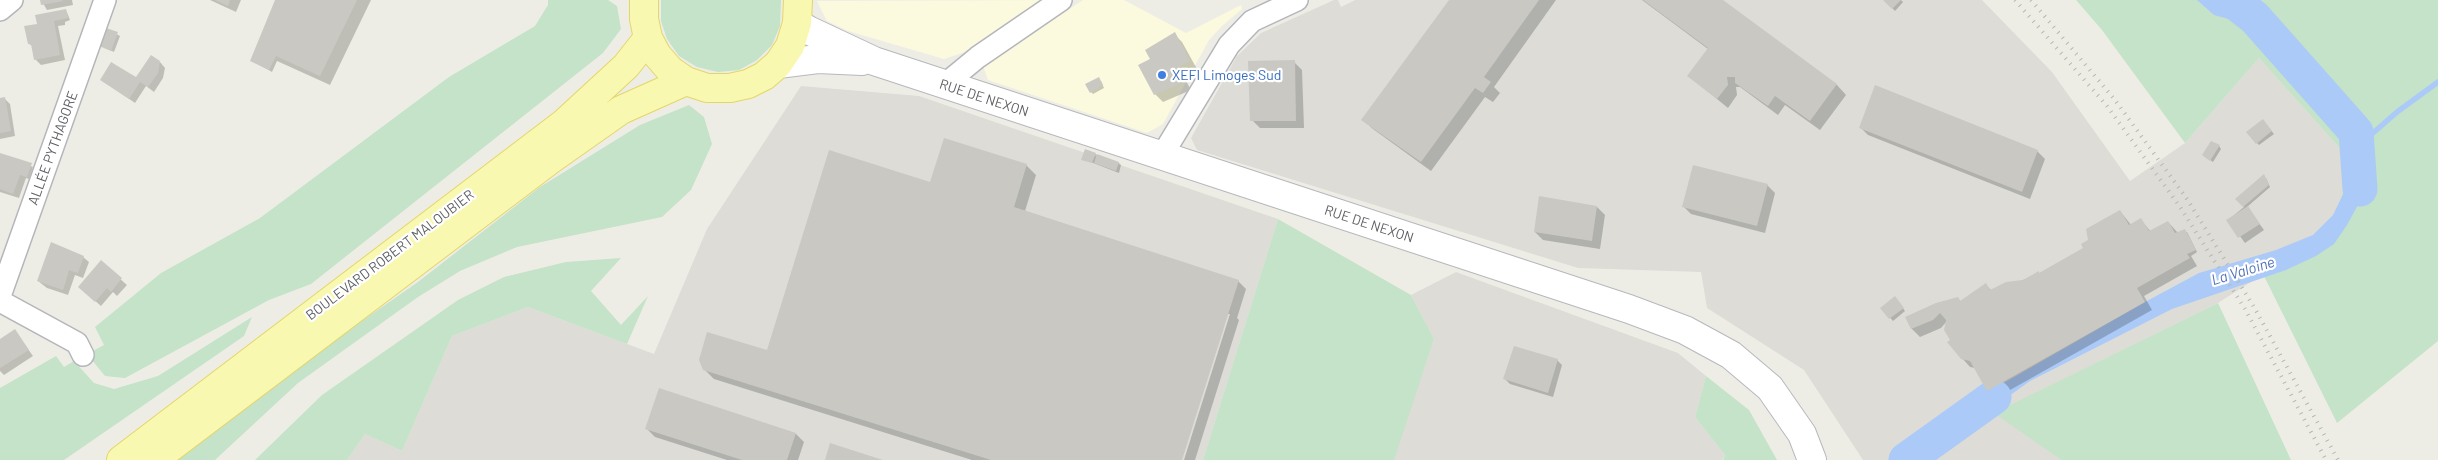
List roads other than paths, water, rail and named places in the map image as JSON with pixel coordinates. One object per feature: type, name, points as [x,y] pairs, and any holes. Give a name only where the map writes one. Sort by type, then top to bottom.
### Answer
[{"type":"main road","points":[[644,0],[644,19],[648,38],[657,56],[670,70],[686,81],[708,88],[730,88],[759,78],[778,64],[790,46],[798,6]]},
{"type":"main road","name":"RUE DE NEXON","points":[[798,6],[808,30],[874,61],[1161,157],[1629,309],[1685,330],[1731,355],[1770,388],[1802,434],[1812,460]]},
{"type":"main road","name":"BOULEVARD ROBERT MALOUBIER","points":[[121,460],[563,124],[626,66],[648,38]]},
{"type":"main road","name":"RUE DE NEXON","points":[[778,64],[818,59],[874,61]]},
{"type":"main road","name":"BOULEVARD ROBERT MALOUBIER","points":[[154,460],[550,160],[620,110],[686,81]]},
{"type":"street","points":[[0,10],[12,0]]},
{"type":"street","name":"ALLÉE PYTHAGORE","points":[[0,296],[105,0]]},
{"type":"street","points":[[944,85],[978,57],[1061,0]]},
{"type":"street","points":[[1161,157],[1229,46],[1252,21],[1297,0]]},
{"type":"street","points":[[0,302],[77,343],[83,355]]},
{"type":"water","points":[[2197,0],[2238,0],[2277,36],[2366,152],[2368,176],[2358,205],[2347,225],[2334,244],[2316,256],[2286,270],[2172,309],[2030,381],[2009,396],[1994,413],[1957,427],[1948,415],[2145,302],[2199,273],[2276,250],[2313,235],[2333,215],[2349,182],[2352,152],[2341,133],[2236,21],[2214,15]]},
{"type":"waterway","name":"La Valoine","points":[[2232,0],[2255,18],[2356,132],[2360,189]]},
{"type":"waterway","points":[[2357,147],[2397,112],[2438,82]]},
{"type":"waterway","name":"La Valoine","points":[[1906,460],[1994,397]]},
{"type":"railway","points":[[2015,0],[2107,106],[2178,204],[2245,309],[2326,460]]},
{"type":"railway","points":[[2031,0],[2115,100],[2187,199],[2254,307],[2338,460]]},
{"type":"place","name":"XEFI Limoges Sud","points":[[1162,75]]}]
